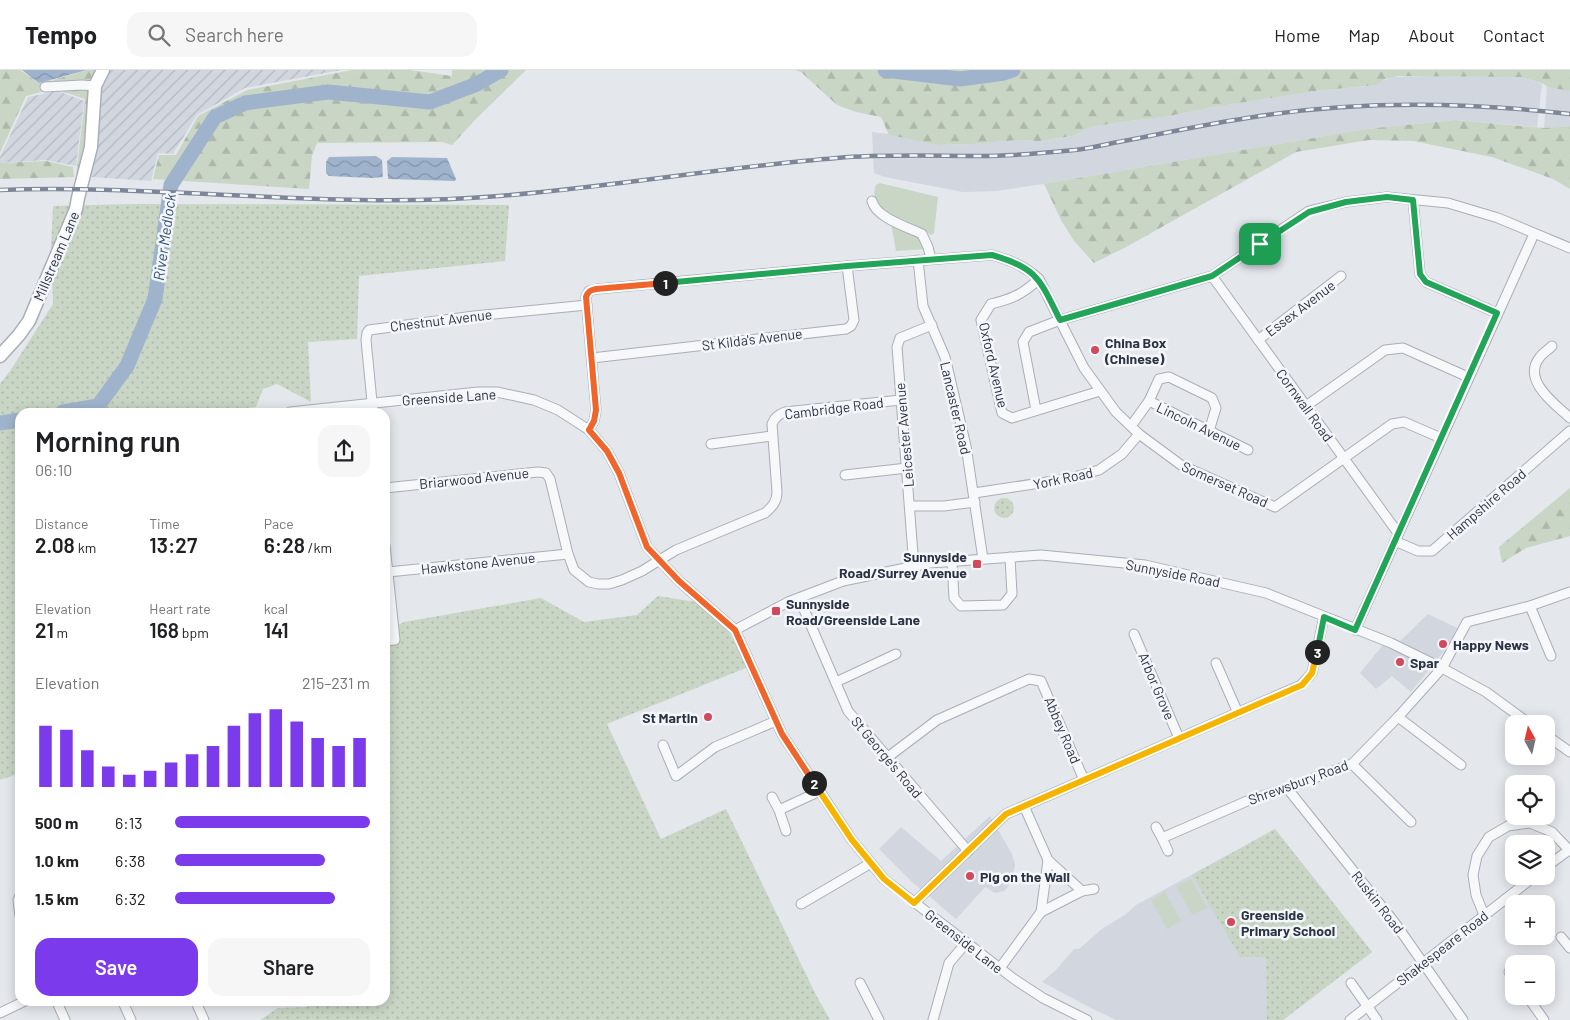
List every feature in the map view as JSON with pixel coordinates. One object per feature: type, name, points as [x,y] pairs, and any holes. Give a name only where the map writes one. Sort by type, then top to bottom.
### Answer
[{"type":"street","points":[[45,87],[95,86],[103,70]]},
{"type":"street","name":"Millstream Lane","points":[[0,356],[29,321],[76,209],[91,147],[95,86]]},
{"type":"street","points":[[1036,410],[1023,342],[1029,332],[1060,320],[1212,276],[1309,212],[1346,202],[1387,197],[1448,203],[1498,218],[1570,248]]},
{"type":"street","points":[[1413,200],[1420,274],[1426,282],[1497,313]]},
{"type":"street","points":[[872,201],[873,207],[880,214],[922,234],[931,260]]},
{"type":"street","points":[[1355,630],[1534,234]]},
{"type":"street","name":"Somerset Road","points":[[587,305],[587,293],[596,289],[992,255],[1021,265],[1039,279],[1084,368],[1116,412],[1139,434],[1181,465],[1274,507],[1392,424],[1404,422],[1441,438]]},
{"type":"street","name":"Lancaster Road","points":[[918,260],[923,306],[945,357],[966,446],[984,560]]},
{"type":"street","name":"St Kilda's Avenue","points":[[592,358],[846,329],[851,326],[854,320],[847,266]]},
{"type":"street","name":"Cornwall Road","points":[[1212,276],[1343,457],[1396,537]]},
{"type":"street","name":"Essex Avenue","points":[[1258,340],[1341,276]]},
{"type":"street","name":"Oxford Avenue","points":[[1039,279],[1026,291],[1008,300],[990,304],[981,320],[1002,413],[1012,418],[1100,391]]},
{"type":"street","points":[[587,305],[596,410],[594,421],[589,430]]},
{"type":"street","name":"Chestnut Avenue","points":[[372,408],[366,340],[369,330],[474,316],[587,305]]},
{"type":"street","name":"Leicester Avenue","points":[[914,566],[897,347],[900,338],[932,325]]},
{"type":"street","points":[[1552,346],[1538,358],[1534,373],[1538,386],[1570,418]]},
{"type":"street","points":[[1306,406],[1385,350],[1403,348],[1468,377]]},
{"type":"street","points":[[1131,426],[1149,401],[1159,380],[1169,377],[1212,398],[1216,408],[1209,431]]},
{"type":"street","name":"Greenside Lane","points":[[372,408],[478,392],[496,392],[534,400],[558,410],[589,430],[607,451],[619,473],[647,547],[679,581],[735,630],[782,734],[852,840],[870,863],[884,879],[1000,968],[1044,998],[1087,1020]]},
{"type":"street","name":"Cambridge Road","points":[[659,560],[676,550],[765,513],[772,506],[777,492],[772,436],[772,424],[775,417],[785,412],[901,400]]},
{"type":"street","name":"Lincoln Avenue","points":[[1149,401],[1248,450]]},
{"type":"street","name":"Hampshire Road","points":[[1396,537],[1418,551],[1432,551],[1570,431]]},
{"type":"street","name":"York Road","points":[[910,506],[944,506],[1067,479],[1099,470],[1122,454],[1139,434]]},
{"type":"street","points":[[711,444],[772,436]]},
{"type":"street","points":[[845,475],[906,468]]},
{"type":"street","name":"Briarwood Avenue","points":[[390,487],[538,472],[546,473],[550,480],[568,554],[574,570],[589,582],[608,584],[622,580],[642,571],[659,560]]},
{"type":"street","name":"Hawkstone Avenue","points":[[390,572],[568,554]]},
{"type":"street","name":"Sunnyside Road","points":[[735,630],[788,602],[843,581],[930,563],[1041,555],[1145,565],[1266,593],[1355,630],[1392,643],[1486,692],[1518,715]]},
{"type":"street","points":[[952,562],[954,598],[960,606],[1003,605],[1012,594],[1010,557]]},
{"type":"street","name":"Shrewsbury Road","points":[[1162,838],[1246,801],[1352,764],[1442,668],[1467,622],[1530,606],[1570,592]]},
{"type":"street","name":"St George's Road","points":[[799,598],[848,711],[968,851]]},
{"type":"street","points":[[1530,606],[1551,656]]},
{"type":"street","points":[[914,903],[1006,814],[1302,685],[1312,673],[1324,617]]},
{"type":"street","name":"Arbor Grove","points":[[1134,634],[1179,738]]},
{"type":"street","points":[[836,682],[896,654]]},
{"type":"street","points":[[1216,663],[1238,713]]},
{"type":"street","name":"Abbey Road","points":[[888,757],[937,720],[1029,679],[1042,681],[1084,780]]},
{"type":"street","points":[[1398,717],[1461,765]]},
{"type":"street","points":[[663,745],[676,776],[715,747],[776,721]]},
{"type":"street","points":[[1555,741],[1570,752]]},
{"type":"street","points":[[1352,764],[1412,822]]},
{"type":"street","name":"Ruskin Road","points":[[1287,788],[1395,923],[1463,1020]]},
{"type":"street","points":[[779,810],[820,791]]},
{"type":"street","points":[[772,797],[779,810],[786,831]]},
{"type":"street","points":[[1024,806],[1048,860],[1082,890]]},
{"type":"street","points":[[1484,916],[1476,895],[1473,875],[1477,856],[1489,837],[1508,826],[1530,823],[1552,832],[1570,850],[1555,861]]},
{"type":"street","points":[[1156,827],[1168,851]]},
{"type":"street","points":[[1042,912],[1048,860]]},
{"type":"street","points":[[801,904],[870,863]]},
{"type":"street","name":"Shakespeare Road","points":[[1350,1020],[1524,885]]},
{"type":"street","points":[[1000,968],[1042,912],[1082,890],[1094,889]]},
{"type":"street","points":[[1561,937],[1570,948]]},
{"type":"street","points":[[933,1020],[949,963],[966,943]]},
{"type":"street","points":[[860,983],[879,1020]]},
{"type":"street","points":[[1351,983],[1376,1020]]},
{"type":"street","points":[[1533,1005],[1544,1020]]},
{"type":"street","points":[[0,1013],[15,1006]]},
{"type":"street","points":[[58,1006],[64,1020]]},
{"type":"street","points":[[125,1006],[132,1020]]},
{"type":"street","points":[[198,1006],[204,1020]]},
{"type":"shaded area","points":[[108,70],[342,70],[245,88],[197,115],[173,154],[158,153],[151,181],[91,177],[97,134],[99,92]]},
{"type":"shaded area","points":[[1393,77],[1521,77],[1542,84],[1537,127],[1455,120],[1366,129],[996,191],[963,192],[885,177],[874,173],[872,132],[896,135],[939,145],[1018,140],[1039,141],[1072,136],[1091,127],[1121,122],[1164,117],[1315,91],[1377,85]]},
{"type":"shaded area","points":[[1547,87],[1570,91],[1570,126],[1544,128]]},
{"type":"shaded area","points":[[58,91],[84,101],[76,166],[45,160],[0,163],[0,157],[28,97]]},
{"type":"shaded area","points":[[1428,614],[1457,628],[1448,646],[1411,692],[1392,676],[1376,689],[1360,673],[1383,645],[1393,648]]},
{"type":"shaded area","points":[[990,816],[1012,854],[1015,865],[1011,883],[1004,891],[995,893],[985,887],[956,919],[911,881],[879,849],[901,827],[941,861]]},
{"type":"shaded area","name":"Greenside Primary School","points":[[1275,829],[1372,952],[1283,1020],[1116,1020],[1042,982],[1055,971],[1074,949],[1079,949],[1103,928],[1125,915],[1136,905]]},
{"type":"green space","points":[[0,70],[20,70],[39,83],[51,80],[55,88],[26,96],[0,153]]},
{"type":"green space","points":[[88,70],[100,70],[91,103],[82,174],[76,176],[85,99],[58,90],[53,80]]},
{"type":"green space","points":[[352,70],[410,70],[452,76],[452,70],[526,70],[452,145],[442,142],[317,143],[312,156],[309,189],[153,179],[159,155],[176,155],[198,116],[247,90]]},
{"type":"green space","points":[[795,70],[1570,70],[1570,91],[1547,87],[1544,84],[1521,77],[1398,76],[1385,79],[1377,85],[1315,91],[1164,117],[1121,122],[1091,127],[1072,136],[1039,141],[1018,140],[939,145],[889,135],[881,117],[856,112],[837,105],[801,72]]},
{"type":"green space","points":[[1455,120],[1544,128],[1570,126],[1570,189],[1553,179],[1492,157],[1413,141],[1369,140],[1296,152],[1094,263],[1074,241],[1061,220],[1044,184],[1366,129]]},
{"type":"green space","points":[[46,161],[73,167],[74,177],[0,179],[0,163]]},
{"type":"green space","points":[[880,183],[938,197],[934,233],[931,235],[911,223],[881,211],[874,192],[876,185]]},
{"type":"green space","points":[[134,204],[509,205],[505,261],[359,276],[357,339],[308,342],[311,402],[277,384],[263,389],[256,407],[245,408],[15,408],[15,775],[0,780],[0,384],[53,304],[51,250],[53,206]]},
{"type":"green space","points":[[891,223],[919,236],[926,249],[896,251]]},
{"type":"green space","points":[[1570,488],[1570,536],[1526,548],[1502,563],[1499,547]]},
{"type":"green space","points":[[1004,498],[1011,501],[1014,508],[1011,515],[1004,518],[997,515],[994,508],[997,501]]},
{"type":"green space","points":[[658,596],[696,602],[728,631],[748,667],[607,724],[661,839],[726,809],[815,993],[830,1020],[260,1020],[278,1008],[390,1006],[390,629],[404,622],[541,598],[584,622],[637,615]]},
{"type":"green space","points":[[1275,829],[1372,952],[1283,1020],[1267,1020],[1266,957],[1240,957],[1192,875]]},
{"type":"green space","points":[[1191,879],[1207,908],[1192,915],[1176,886]]},
{"type":"green space","points":[[1165,892],[1181,921],[1167,929],[1151,900]]},
{"type":"water","points":[[22,70],[87,70],[39,83]]},
{"type":"water","points":[[376,156],[382,160],[383,177],[329,176],[326,173],[326,162],[329,157]]},
{"type":"water","points":[[392,157],[447,158],[456,179],[455,181],[388,179],[387,161]]},
{"type":"waterway","name":"River Medlock","points":[[86,408],[98,406],[127,366],[155,299],[171,185],[215,117],[245,103],[328,92],[430,102],[477,84],[501,70]]},
{"type":"waterway","name":"River Medlock","points":[[885,70],[960,79],[1013,70]]},
{"type":"waterway","name":"River Medlock","points":[[0,423],[15,421]]},
{"type":"railway","points":[[0,190],[125,190],[311,199],[436,200],[541,192],[752,166],[837,158],[980,156],[1075,150],[1238,119],[1293,111],[1372,105],[1452,105],[1570,114]]},
{"type":"place","name":"China Box (Chinese)","points":[[1095,350]]},
{"type":"place","name":"Sunnyside Road/Surrey Avenue","points":[[977,564]]},
{"type":"place","name":"Sunnyside Road/Greenside Lane","points":[[776,611]]},
{"type":"place","name":"Happy News","points":[[1443,644]]},
{"type":"place","name":"Spar","points":[[1400,662]]},
{"type":"place","name":"St Martin","points":[[708,717]]},
{"type":"place","name":"Pig on the Wall","points":[[970,876]]},
{"type":"place","name":"Greenside Primary School","points":[[1231,922]]},
{"type":"route","points":[[1387,197],[1413,200],[1420,274],[1426,282],[1497,313],[1355,630],[1324,617],[1312,673],[1302,685],[1006,814],[914,903],[884,879],[852,840],[782,734],[735,630],[679,581],[647,547],[619,473],[607,451],[589,430],[594,421],[596,410],[587,293],[596,289],[992,255],[1009,260],[1031,271],[1039,279],[1060,320],[1212,276],[1260,244],[1309,212],[1346,202],[1387,197]]}]
